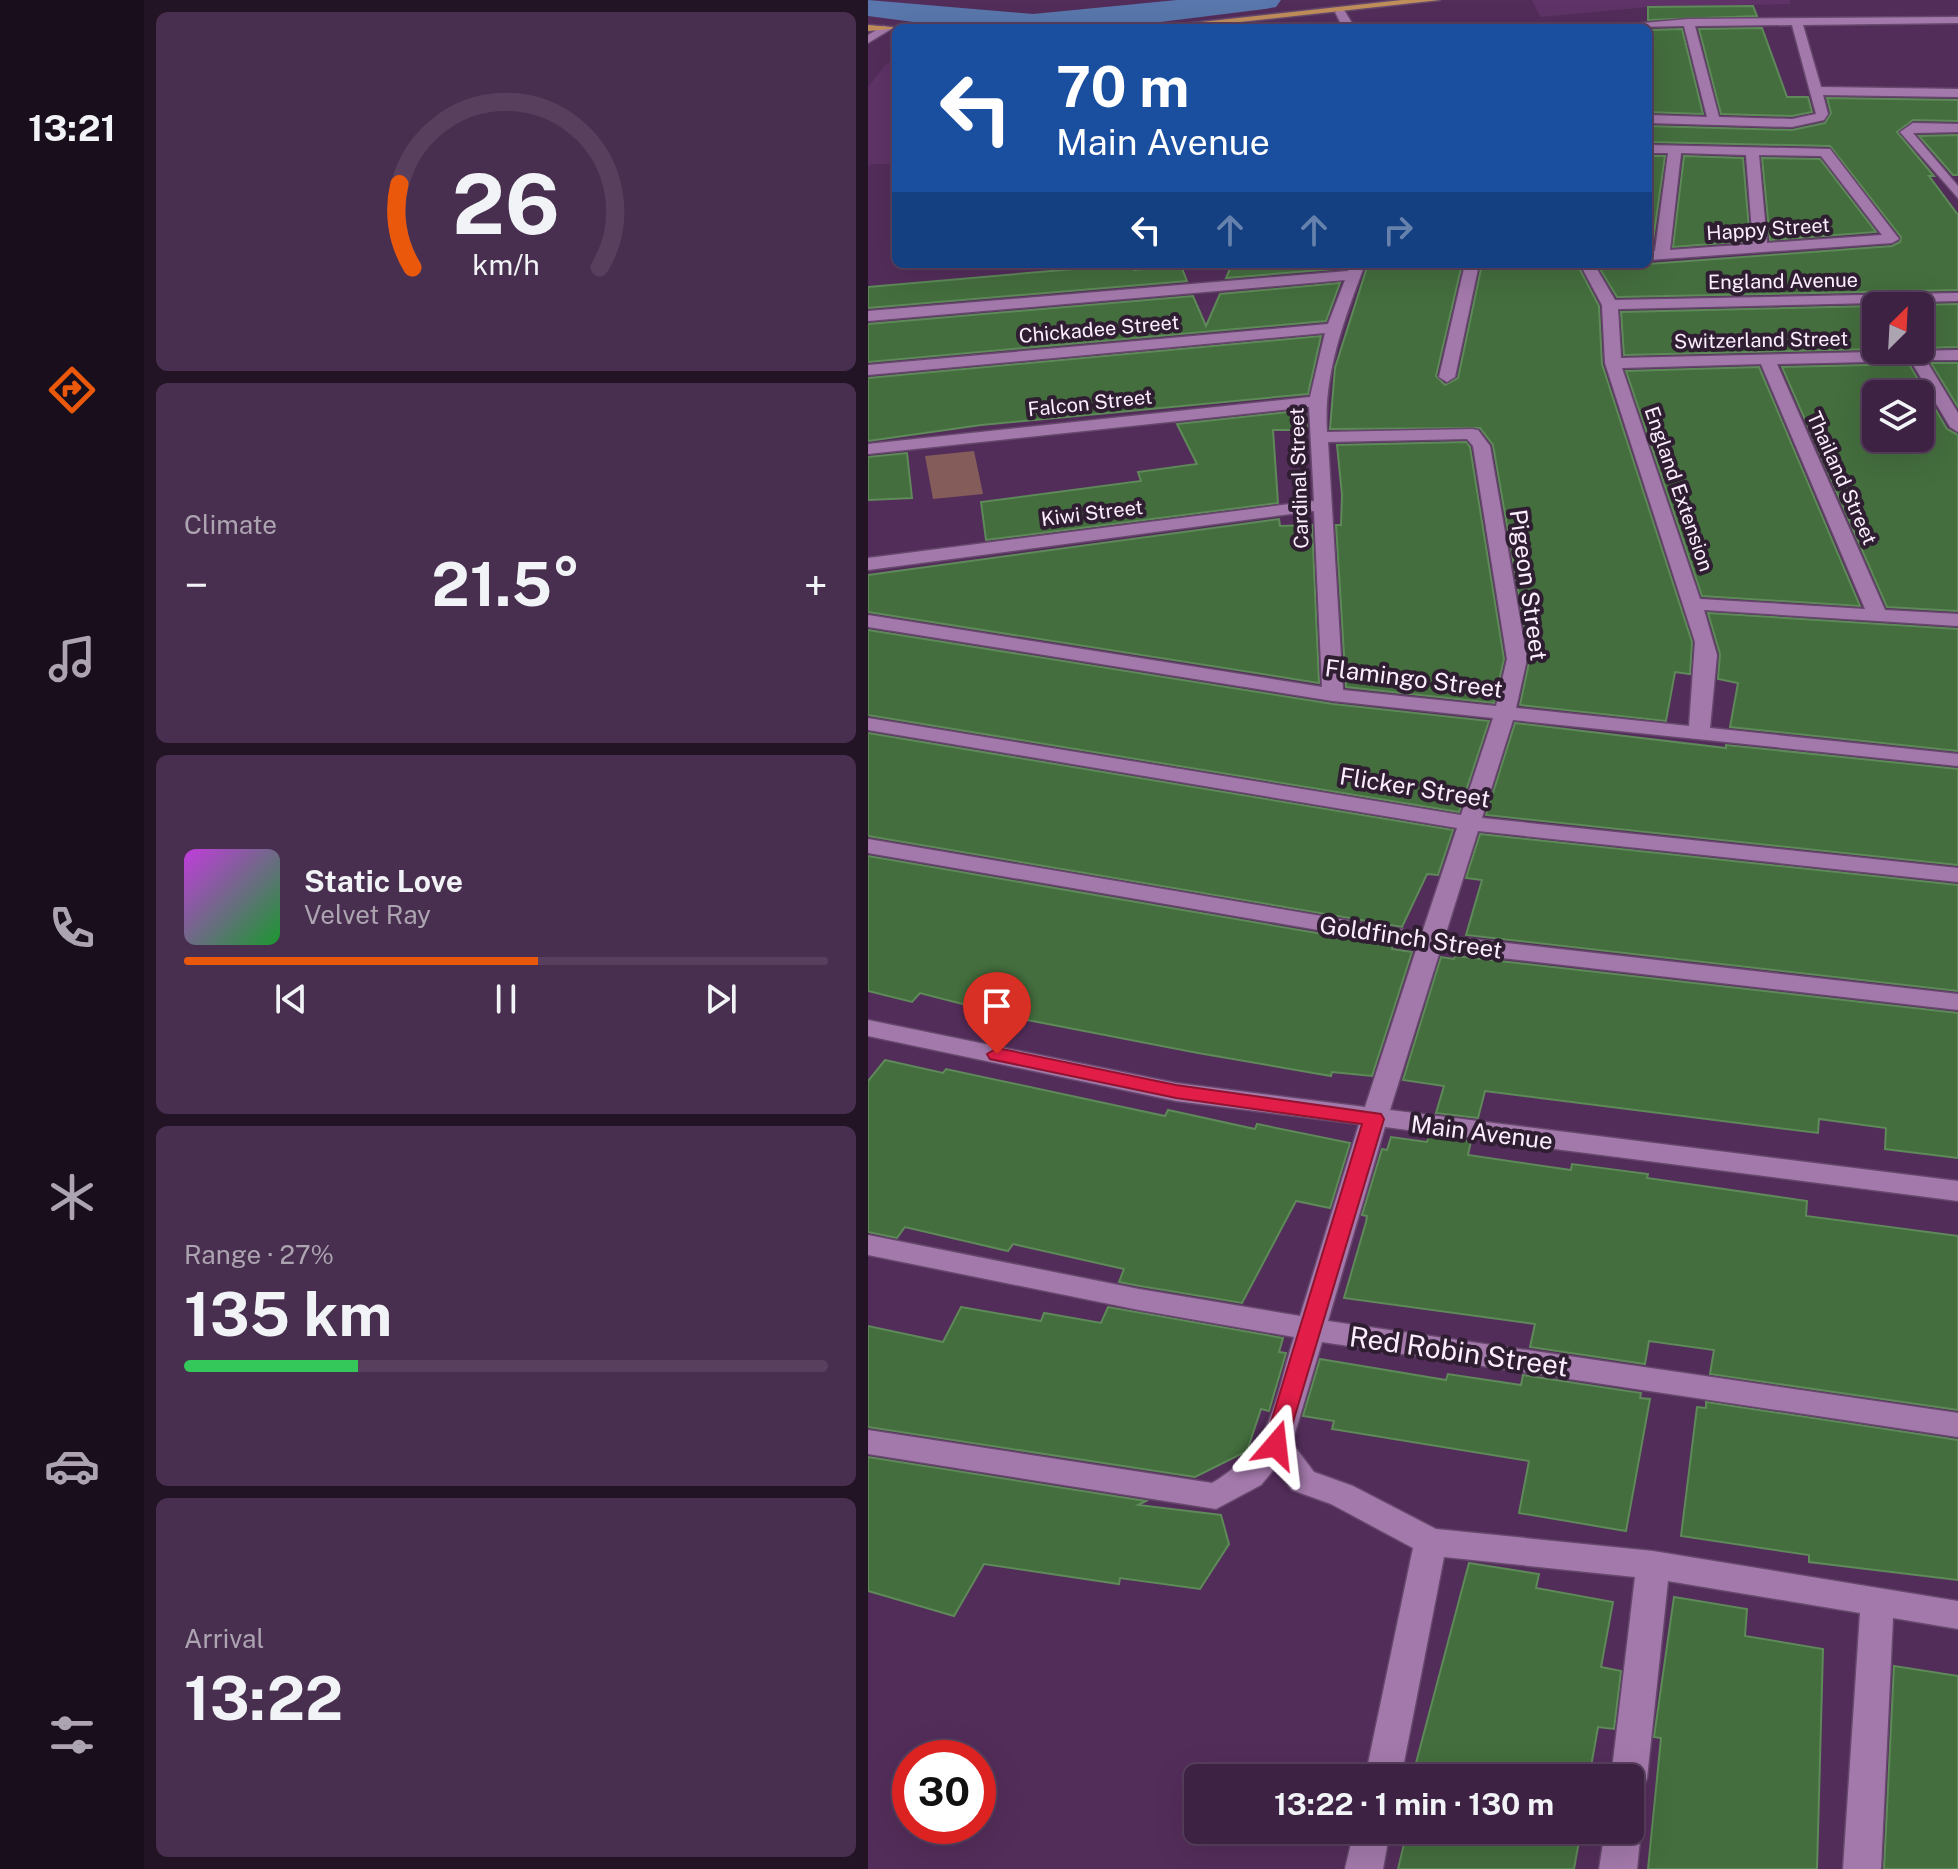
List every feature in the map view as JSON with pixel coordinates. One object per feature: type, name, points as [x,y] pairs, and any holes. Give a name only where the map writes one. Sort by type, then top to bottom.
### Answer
[{"type":"main road","points":[[1199,24],[1435,0]]},
{"type":"main road","points":[[868,28],[891,28]]},
{"type":"street","points":[[1847,9],[1857,21]]},
{"type":"street","points":[[1340,12],[1347,24]]},
{"type":"street","points":[[1652,24],[1958,19]]},
{"type":"street","points":[[1688,22],[1714,121]]},
{"type":"street","points":[[1652,119],[1792,123],[1814,120],[1822,114],[1797,22]]},
{"type":"street","points":[[868,40],[891,28]]},
{"type":"street","points":[[1816,91],[1958,93]]},
{"type":"street","points":[[1958,128],[1908,129],[1908,134],[1958,194]]},
{"type":"street","points":[[1652,149],[1752,153],[1761,250]]},
{"type":"street","points":[[1655,256],[1675,150]]},
{"type":"street","name":"Happy Street","points":[[1655,256],[1892,239],[1825,152],[1752,153]]},
{"type":"street","points":[[1447,377],[1471,268]]},
{"type":"street","name":"England Extension","points":[[1589,268],[1610,305],[1613,363],[1695,604],[1707,655],[1699,734]]},
{"type":"street","points":[[868,316],[1201,281],[1356,269]]},
{"type":"street","name":"Cardinal Street","points":[[1333,695],[1317,401],[1334,328],[1356,269]]},
{"type":"street","name":"England Avenue","points":[[1610,305],[1958,297]]},
{"type":"street","name":"Chickadee Street","points":[[868,370],[1334,328]]},
{"type":"street","name":"Switzerland Street","points":[[1934,357],[1958,355]]},
{"type":"street","name":"Thailand Street","points":[[1766,358],[1878,616]]},
{"type":"street","name":"Switzerland Street","points":[[1613,363],[1862,358]]},
{"type":"street","points":[[1921,364],[1958,427]]},
{"type":"street","name":"Falcon Street","points":[[868,449],[1317,401]]},
{"type":"street","name":"Pigeon Street","points":[[1276,1445],[1429,942],[1504,715],[1517,659],[1481,446],[1472,434],[1318,437]]},
{"type":"street","name":"Kiwi Street","points":[[868,564],[1322,505]]},
{"type":"street","points":[[1695,604],[1958,620]]},
{"type":"street","name":"Flamingo Street","points":[[868,621],[1333,695],[1958,760]]},
{"type":"street","name":"Flicker Street","points":[[868,724],[1470,823],[1958,875]]},
{"type":"street","name":"Goldfinch Street","points":[[868,846],[1429,942],[1958,1002]]},
{"type":"street","name":"Main Avenue","points":[[868,1028],[1176,1092],[1958,1191]]},
{"type":"street","name":"Red Robin Street","points":[[868,1245],[1031,1282],[1311,1329],[1958,1425]]},
{"type":"street","points":[[868,1442],[1216,1496],[1250,1476],[1276,1445],[1303,1481],[1342,1495],[1431,1542],[1653,1565],[1958,1615]]},
{"type":"street","points":[[1386,1764],[1431,1542]]},
{"type":"street","points":[[1631,1764],[1653,1565]]},
{"type":"street","points":[[1862,1869],[1877,1602]]},
{"type":"street","points":[[1364,1869],[1369,1844]]},
{"type":"street","points":[[1618,1869],[1621,1844]]},
{"type":"shaded area","points":[[1532,0],[1790,0],[1790,4],[1649,7],[1540,17]]},
{"type":"shaded area","points":[[887,63],[892,63],[892,164],[871,164],[868,167],[868,87]]},
{"type":"shaded area","points":[[974,451],[983,494],[933,499],[925,456]]},
{"type":"building","points":[[1753,6],[1757,16],[1648,20],[1648,7]]},
{"type":"building","points":[[1762,28],[1787,97],[1808,97],[1812,112],[1792,116],[1721,114],[1699,29]]},
{"type":"building","points":[[1682,29],[1703,114],[1652,112],[1652,30]]},
{"type":"building","points":[[1827,98],[1958,100],[1958,121],[1913,120],[1897,132],[1934,176],[1929,176],[1958,215],[1958,290],[1617,297],[1599,268],[1652,268],[1652,264],[1892,246],[1900,242],[1901,237],[1830,146],[1652,142],[1652,126],[1792,130],[1825,123],[1831,113]]},
{"type":"building","points":[[1958,135],[1958,175],[1953,175],[1919,136]]},
{"type":"building","points":[[1652,156],[1665,156],[1652,248]]},
{"type":"building","points":[[1684,156],[1743,158],[1750,241],[1673,247]]},
{"type":"building","points":[[1762,158],[1820,159],[1876,232],[1770,240]]},
{"type":"building","points":[[1086,268],[1182,268],[1187,281],[868,308],[868,287]]},
{"type":"building","points":[[1230,268],[1346,268],[1226,278]]},
{"type":"building","points":[[1367,268],[1461,268],[1436,376],[1445,385],[1458,378],[1481,268],[1579,268],[1599,306],[1602,364],[1692,642],[1690,674],[1675,672],[1666,721],[1520,705],[1530,658],[1493,445],[1480,428],[1330,429],[1335,368]]},
{"type":"building","points":[[1340,283],[1326,321],[868,362],[868,324],[1193,296],[1206,326],[1220,294]]},
{"type":"building","points":[[1958,304],[1958,347],[1934,348],[1934,305]]},
{"type":"building","points":[[1862,306],[1862,349],[1624,355],[1621,312]]},
{"type":"building","points":[[1321,336],[1308,394],[981,425],[868,441],[868,378]]},
{"type":"building","points":[[1958,363],[1958,407],[1932,364]]},
{"type":"building","points":[[1909,364],[1918,380],[1862,380],[1862,452],[1934,452],[1934,407],[1947,429],[1958,435],[1958,611],[1887,607],[1782,367]]},
{"type":"building","points":[[1759,367],[1860,606],[1702,596],[1626,371]]},
{"type":"building","points":[[1306,410],[1307,430],[1273,430],[1278,503],[986,540],[981,502],[1141,481],[1138,472],[1197,464],[1177,424]]},
{"type":"building","points":[[1466,442],[1470,447],[1504,659],[1494,703],[1346,687],[1336,525],[1341,525],[1342,495],[1337,445]]},
{"type":"building","points":[[907,453],[912,498],[868,500],[868,457]]},
{"type":"building","points":[[1279,519],[1280,526],[1312,525],[1319,683],[868,612],[868,575]]},
{"type":"building","points":[[1708,613],[1958,629],[1958,751],[1730,727],[1738,683],[1718,679],[1720,654]]},
{"type":"building","points":[[868,630],[1333,704],[1489,721],[1459,812],[868,715]]},
{"type":"building","points":[[1515,723],[1726,748],[1726,745],[1958,769],[1958,865],[1486,815]]},
{"type":"building","points":[[868,733],[1453,830],[1438,875],[1427,874],[1402,927],[868,836]]},
{"type":"building","points":[[1480,834],[1958,885],[1958,991],[1466,935],[1482,880],[1466,878]]},
{"type":"building","points":[[868,856],[1393,946],[1392,949],[1412,952],[1372,1076],[1332,1072],[1331,1076],[1198,1053],[1017,1018],[920,993],[912,1002],[868,991]]},
{"type":"building","points":[[1455,956],[1958,1013],[1958,1158],[1885,1149],[1886,1128],[1819,1119],[1818,1133],[1485,1091],[1478,1118],[1436,1113],[1444,1086],[1403,1080],[1441,957],[1454,959]]},
{"type":"building","points":[[885,1060],[943,1073],[946,1069],[1165,1116],[1168,1110],[1255,1129],[1257,1124],[1350,1143],[1330,1208],[1296,1201],[1242,1303],[1140,1286],[1119,1282],[1124,1269],[1013,1244],[1008,1251],[905,1227],[897,1238],[868,1232],[868,1081]]},
{"type":"building","points":[[1429,1136],[1471,1141],[1468,1155],[1571,1170],[1572,1164],[1648,1174],[1647,1178],[1807,1201],[1806,1216],[1958,1236],[1958,1410],[1710,1374],[1714,1350],[1649,1341],[1645,1364],[1530,1347],[1535,1324],[1344,1298],[1366,1222],[1367,1216],[1362,1215],[1382,1149],[1387,1150],[1391,1137],[1427,1142]]},
{"type":"building","points":[[961,1307],[1041,1321],[1044,1313],[1101,1323],[1108,1307],[1283,1338],[1279,1352],[1286,1353],[1269,1411],[1261,1409],[1247,1451],[1195,1477],[868,1427],[868,1326],[943,1342]]},
{"type":"building","points":[[1320,1359],[1446,1380],[1448,1374],[1521,1385],[1523,1375],[1641,1393],[1640,1398],[1650,1399],[1626,1531],[1519,1513],[1529,1461],[1332,1429],[1334,1421],[1303,1416]]},
{"type":"building","points":[[1706,1402],[1958,1440],[1958,1580],[1809,1562],[1809,1555],[1681,1536],[1697,1407],[1706,1408]]},
{"type":"building","points":[[868,1457],[1146,1501],[1138,1505],[1221,1515],[1229,1544],[1200,1589],[1120,1578],[1119,1584],[984,1564],[954,1616],[868,1591]]},
{"type":"building","points":[[1469,1563],[1539,1574],[1536,1588],[1613,1602],[1601,1667],[1621,1671],[1614,1729],[1598,1727],[1591,1764],[1416,1764]]},
{"type":"building","points":[[1674,1597],[1747,1609],[1745,1636],[1823,1649],[1817,1869],[1648,1869],[1661,1738],[1654,1737]]},
{"type":"building","points":[[1894,1666],[1958,1676],[1958,1869],[1884,1869]]},
{"type":"building","points":[[1404,1844],[1578,1844],[1574,1869],[1398,1869]]},
{"type":"waterway","points":[[868,7],[1033,24],[1091,21],[1265,0]]},
{"type":"route","points":[[997,1054],[1176,1092],[1374,1119],[1276,1445]]}]
